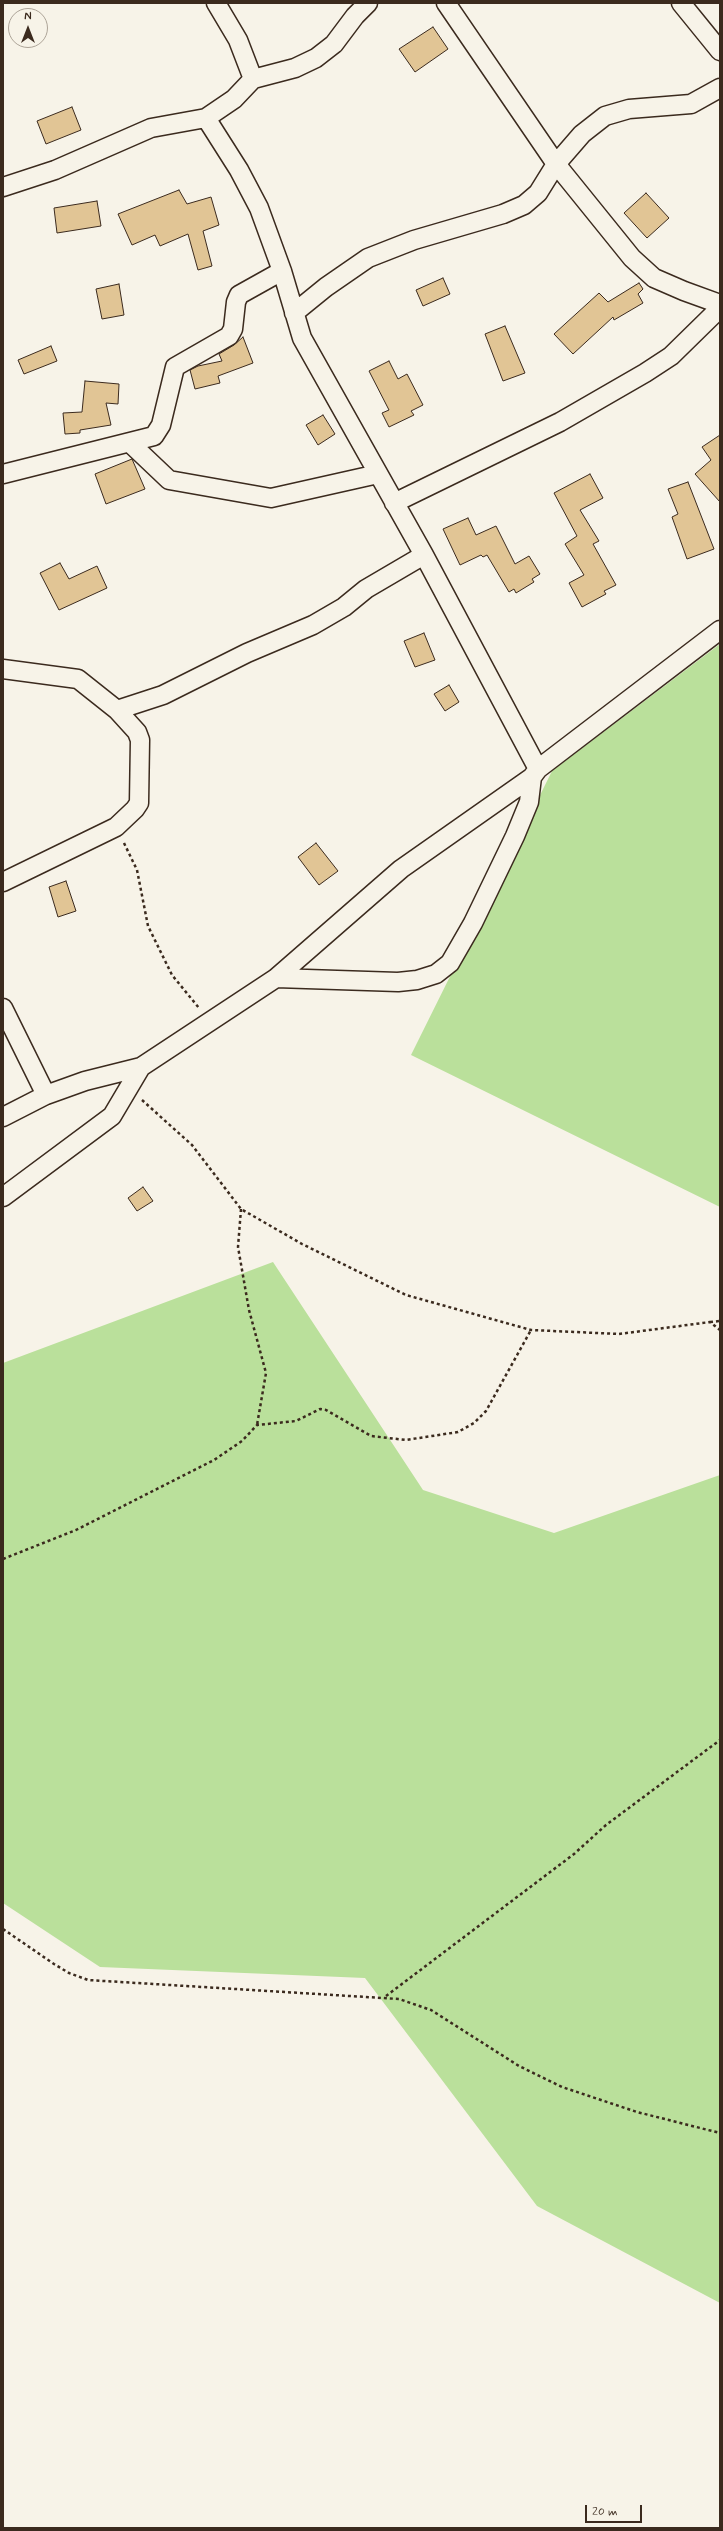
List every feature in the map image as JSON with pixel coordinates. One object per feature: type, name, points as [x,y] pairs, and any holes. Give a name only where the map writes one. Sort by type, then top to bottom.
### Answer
[{"type":"street","points":[[216,3],[238,40],[252,80]]},
{"type":"street","points":[[3,187],[55,170],[151,128],[206,118],[234,99],[252,80],[295,68],[316,58],[334,44],[355,16],[368,3]]},
{"type":"street","points":[[446,3],[556,164],[632,258],[654,278],[720,304]]},
{"type":"street","points":[[681,3],[720,51]]},
{"type":"street","points":[[294,313],[326,287],[368,258],[414,240],[503,214],[524,205],[538,193],[556,164],[582,134],[605,116],[629,109],[692,104],[720,88]]},
{"type":"street","points":[[206,118],[239,170],[259,208],[282,271],[302,338],[424,555],[535,773],[529,802],[515,836],[473,923],[450,963],[436,974],[417,980],[398,982],[276,978]]},
{"type":"street","points":[[3,474],[154,436],[159,431],[175,367],[229,336],[233,329],[236,302],[239,295],[282,271]]},
{"type":"street","points":[[394,503],[560,422],[645,374],[671,356],[720,308]]},
{"type":"street","points":[[130,443],[169,480],[271,498],[378,474]]},
{"type":"street","points":[[117,710],[163,695],[247,653],[313,625],[344,607],[366,589],[424,555]]},
{"type":"street","points":[[3,1117],[46,1095],[85,1081],[141,1067],[210,1023],[276,978],[401,869],[535,773],[720,630]]},
{"type":"street","points":[[3,669],[78,679],[117,710],[137,732],[140,740],[139,803],[132,813],[116,827],[3,882]]},
{"type":"street","points":[[3,1008],[46,1095]]},
{"type":"street","points":[[3,1197],[112,1116],[130,1089],[141,1067]]},
{"type":"path","points":[[116,827],[137,870],[148,926],[172,975],[210,1023]]},
{"type":"path","points":[[130,1089],[192,1145],[241,1209],[302,1244],[406,1295],[531,1330],[619,1334],[720,1321]]},
{"type":"path","points":[[3,1559],[76,1530],[214,1460],[242,1441],[258,1425],[266,1373],[249,1310],[238,1247],[241,1209]]},
{"type":"path","points":[[710,1322],[720,1330]]},
{"type":"path","points":[[258,1425],[296,1421],[320,1409],[326,1410],[370,1436],[406,1440],[458,1432],[474,1423],[486,1411],[531,1330]]},
{"type":"path","points":[[386,1996],[568,1859],[606,1825],[720,1740]]},
{"type":"path","points":[[3,1929],[54,1964],[69,1973],[88,1980],[386,1996],[431,2010],[519,2066],[593,2100],[720,2133]]},
{"type":"green space","points":[[720,644],[720,1207],[411,1055],[552,771]]},
{"type":"green space","points":[[273,1262],[423,1490],[554,1533],[720,1475],[720,2303],[537,2206],[365,1978],[100,1967],[3,1903],[3,1363]]},
{"type":"building","points":[[433,27],[448,49],[415,72],[399,49]]},
{"type":"building","points":[[72,107],[81,130],[46,144],[37,121]]},
{"type":"building","points":[[179,190],[187,204],[211,197],[219,225],[203,231],[212,266],[198,270],[188,234],[160,246],[155,235],[132,245],[118,214]]},
{"type":"building","points":[[646,193],[669,218],[647,238],[624,213]]},
{"type":"building","points":[[97,201],[101,226],[57,233],[54,208]]},
{"type":"building","points":[[443,278],[450,294],[423,306],[416,290]]},
{"type":"building","points":[[639,283],[643,289],[638,294],[643,303],[614,320],[613,317],[573,354],[554,334],[599,293],[608,302]]},
{"type":"building","points":[[119,284],[124,315],[102,319],[96,289]]},
{"type":"building","points":[[505,326],[525,373],[503,381],[485,334]]},
{"type":"building","points":[[243,337],[253,363],[218,376],[220,383],[195,389],[190,370],[198,366],[222,361],[219,354],[234,345]]},
{"type":"building","points":[[51,346],[57,361],[24,374],[18,360]]},
{"type":"building","points":[[389,361],[398,379],[407,374],[423,405],[411,411],[414,415],[389,427],[382,413],[389,410],[369,371]]},
{"type":"building","points":[[85,381],[119,384],[118,404],[106,403],[111,425],[80,430],[80,433],[65,434],[63,413],[82,412]]},
{"type":"building","points":[[323,415],[335,434],[318,445],[306,425]]},
{"type":"building","points":[[720,435],[720,502],[695,474],[711,460],[702,447]]},
{"type":"building","points":[[132,459],[145,489],[106,504],[95,474]]},
{"type":"building","points":[[590,474],[603,498],[580,510],[599,541],[593,544],[616,585],[604,591],[606,594],[582,607],[569,583],[584,575],[565,544],[577,536],[554,493]]},
{"type":"building","points":[[688,482],[714,549],[687,559],[672,517],[678,514],[668,489]]},
{"type":"building","points":[[468,518],[476,535],[496,526],[515,564],[529,556],[540,574],[532,579],[534,582],[516,593],[514,589],[509,592],[487,555],[483,557],[481,555],[460,565],[443,529]]},
{"type":"building","points":[[60,563],[69,579],[97,566],[107,588],[59,610],[40,573]]},
{"type":"building","points":[[424,633],[435,660],[415,667],[404,641]]},
{"type":"building","points":[[449,685],[459,702],[445,711],[434,694]]},
{"type":"building","points":[[316,843],[338,871],[319,885],[298,857]]},
{"type":"building","points":[[66,881],[76,911],[58,917],[49,887]]},
{"type":"building","points":[[143,1187],[153,1201],[137,1211],[128,1198]]}]
